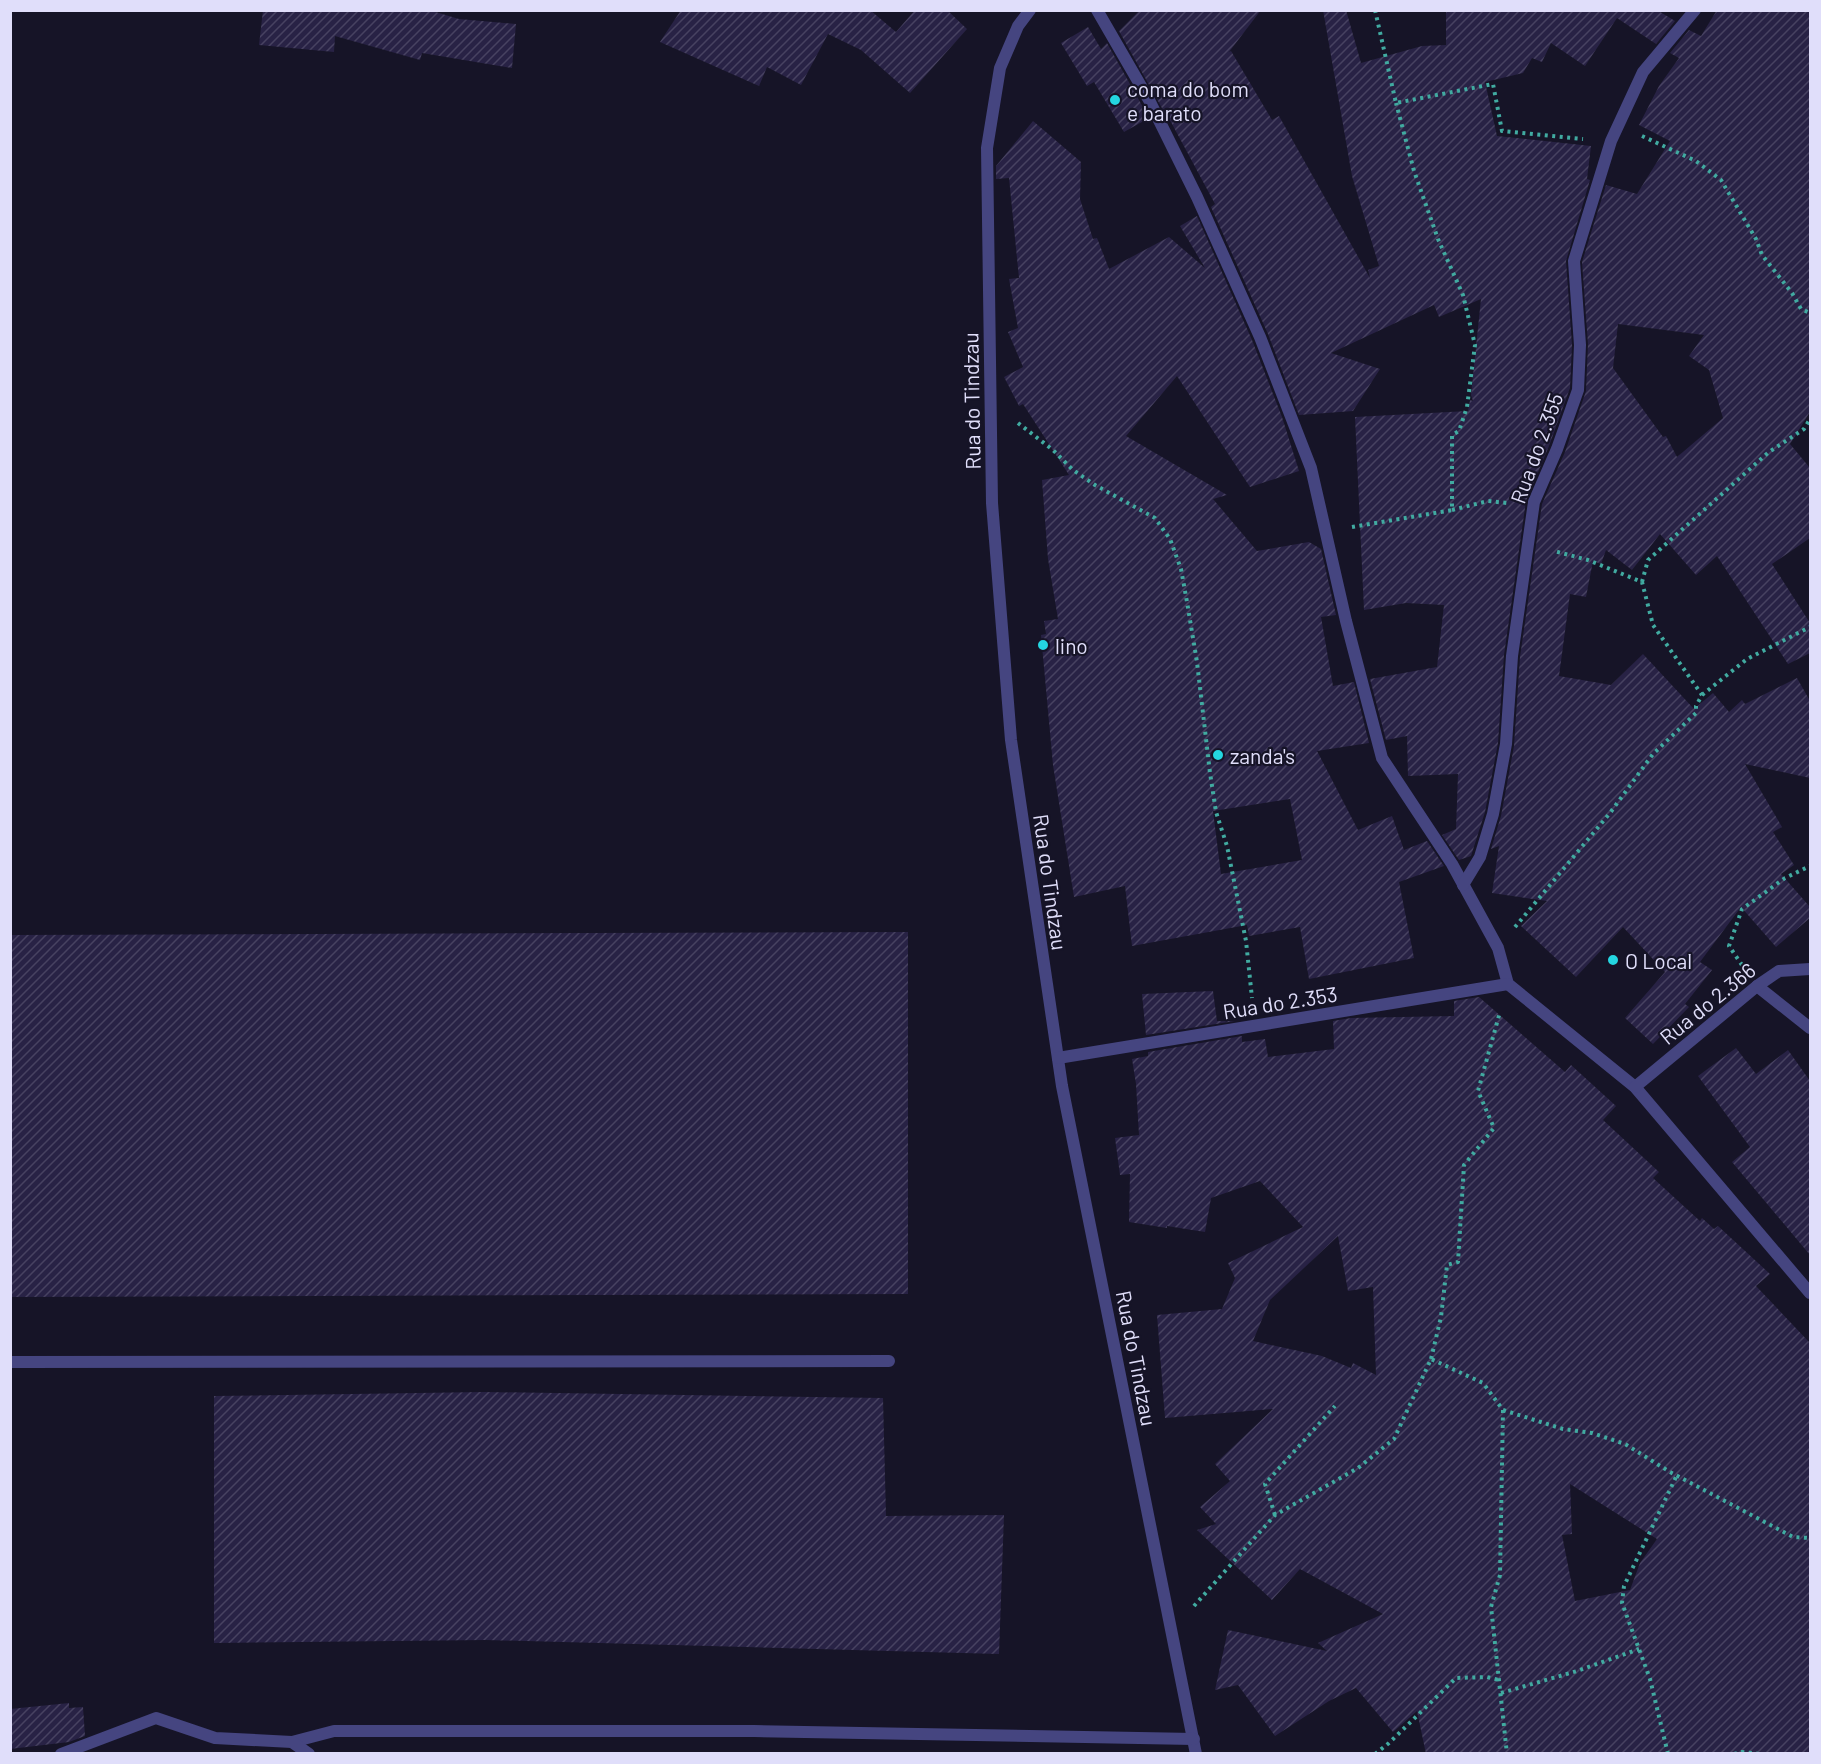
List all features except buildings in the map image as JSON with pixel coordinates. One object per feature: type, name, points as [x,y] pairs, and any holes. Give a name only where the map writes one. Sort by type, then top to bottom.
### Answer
[{"type":"street","name":"Rua do Tindzau","points":[[1030,10],[1018,26],[1000,68],[987,148],[992,503],[1011,740],[1062,1086],[1196,1754]]},
{"type":"street","points":[[1097,10],[1149,100],[1197,197],[1260,337],[1311,468],[1346,621],[1382,758],[1452,864],[1498,948],[1508,984],[1635,1087],[1810,1293]]},
{"type":"street","name":"Rua do 2.355","points":[[1463,885],[1480,857],[1493,814],[1506,744],[1512,656],[1533,507],[1578,390],[1580,345],[1574,261],[1611,141],[1643,72],[1695,10]]},
{"type":"street","name":"Rua do 2.366","points":[[1635,1087],[1757,986],[1779,971],[1810,969]]},
{"type":"street","name":"Rua do 2.353","points":[[1058,1058],[1508,984]]},
{"type":"street","points":[[1757,986],[1810,1028]]},
{"type":"street","points":[[10,1362],[889,1361]]},
{"type":"street","points":[[61,1754],[156,1718],[215,1738],[292,1742],[334,1731],[754,1731],[1194,1739]]},
{"type":"street","points":[[292,1742],[309,1754]]},
{"type":"path","points":[[1375,10],[1414,171],[1438,239],[1463,295],[1475,345],[1467,407],[1459,431],[1452,435],[1452,510]]},
{"type":"path","points":[[1396,103],[1494,84],[1502,131],[1611,141]]},
{"type":"path","points":[[1618,124],[1696,161],[1721,180],[1756,239],[1762,255],[1792,293],[1801,309],[1810,313]]},
{"type":"path","points":[[990,400],[1053,450],[1073,470],[1095,485],[1155,518],[1170,539],[1180,569],[1187,602],[1216,812],[1227,846],[1246,941],[1254,1026]]},
{"type":"path","points":[[1702,695],[1653,626],[1642,582],[1648,560],[1769,452],[1804,429],[1810,420]]},
{"type":"path","points":[[1326,532],[1452,510],[1488,501],[1533,507]]},
{"type":"path","points":[[1527,551],[1547,549],[1588,560],[1642,582]]},
{"type":"path","points":[[1498,948],[1610,813],[1653,754],[1696,713],[1696,706],[1702,695],[1747,659],[1810,627]]},
{"type":"path","points":[[1757,986],[1729,946],[1742,909],[1785,878],[1810,866]]},
{"type":"path","points":[[1172,1631],[1275,1515],[1358,1468],[1394,1439],[1431,1359],[1441,1317],[1447,1265],[1458,1262],[1464,1165],[1494,1128],[1478,1091],[1508,984]]},
{"type":"path","points":[[1431,1359],[1483,1383],[1503,1410],[1563,1429],[1592,1434],[1625,1444],[1677,1475],[1793,1537],[1810,1538]]},
{"type":"path","points":[[1275,1515],[1265,1484],[1335,1406]]},
{"type":"path","points":[[1503,1410],[1500,1575],[1491,1607],[1507,1754]]},
{"type":"path","points":[[1668,1754],[1650,1678],[1622,1603],[1624,1586],[1677,1475]]},
{"type":"path","points":[[1502,1693],[1577,1671],[1640,1649]]},
{"type":"path","points":[[1376,1754],[1456,1678],[1487,1677],[1499,1680]]},
{"type":"path","points":[[1734,1754],[1742,1752],[1760,1754]]},
{"type":"place","name":"coma do bom e barato","points":[[1115,100]]},
{"type":"place","name":"lino","points":[[1043,645]]},
{"type":"place","name":"zanda's","points":[[1218,755]]},
{"type":"place","name":"O Local","points":[[1613,960]]}]
